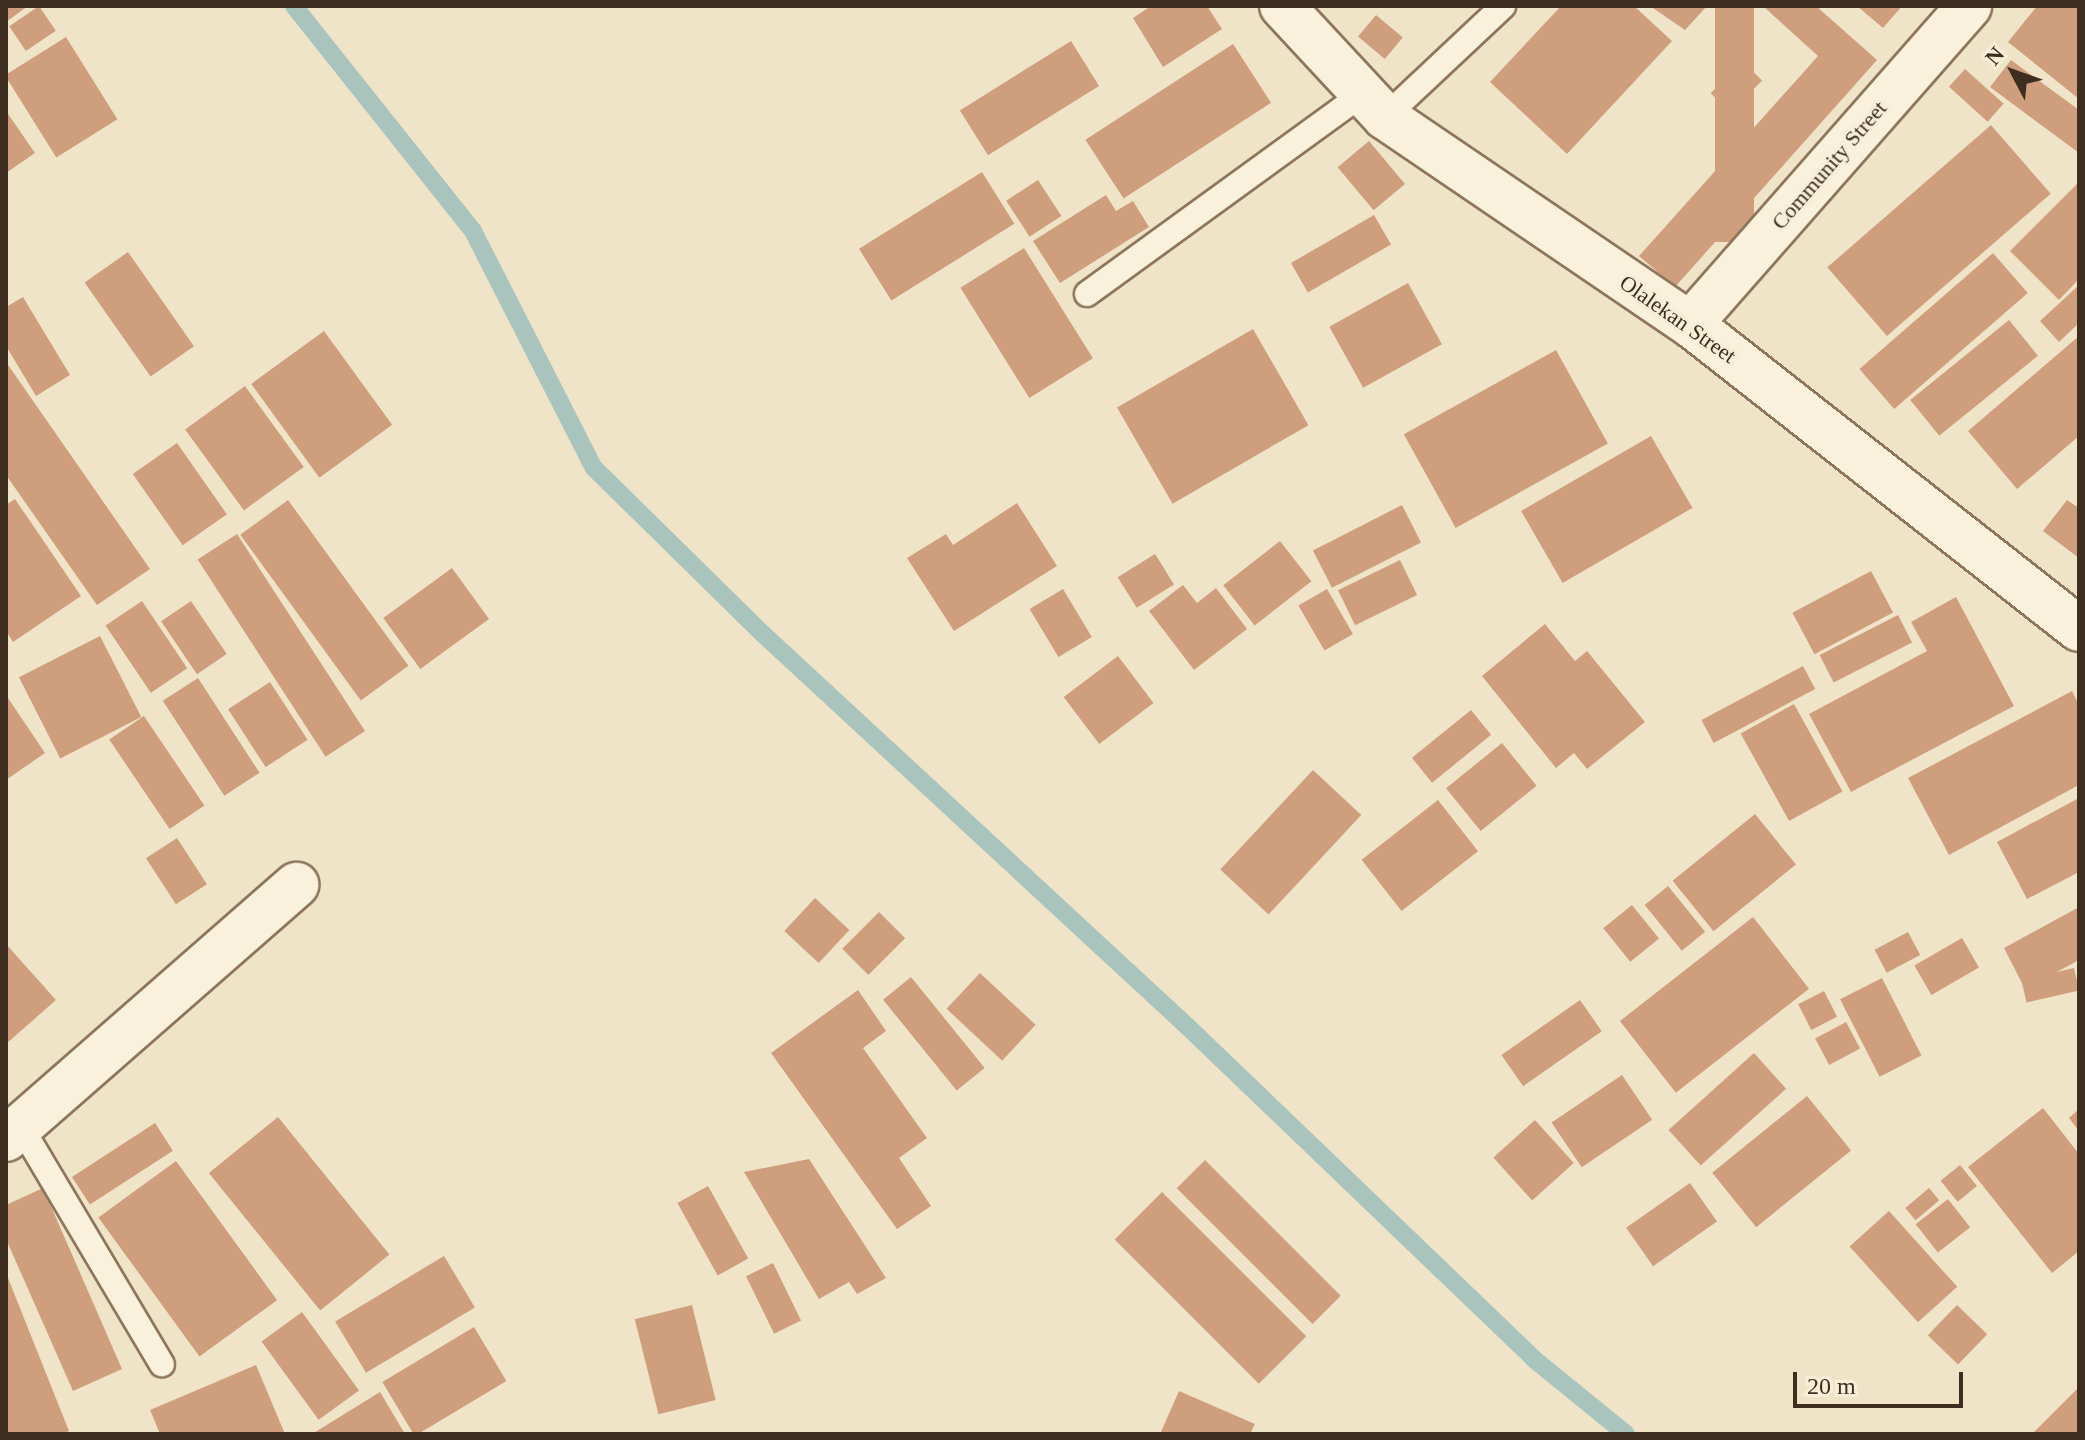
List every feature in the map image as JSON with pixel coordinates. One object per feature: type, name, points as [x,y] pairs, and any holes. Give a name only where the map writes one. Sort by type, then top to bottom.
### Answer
[{"type":"street","name":"Olalekan Street","points":[[1282,6],[1374,105],[1690,324],[2079,629]]},
{"type":"street","name":"Community Street","points":[[1690,324],[1969,6]]},
{"type":"street","points":[[13,1133],[296,885]]},
{"type":"lane","points":[[1087,294],[1374,105],[1503,6]]},
{"type":"lane","points":[[13,1133],[162,1364]]},
{"type":"building","points":[[6,6],[28,6],[6,22]]},
{"type":"building","points":[[39,6],[56,31],[26,51],[9,26]]},
{"type":"building","points":[[1151,6],[1207,6],[1222,29],[1163,67],[1133,18]]},
{"type":"building","points":[[1561,6],[1634,6],[1672,41],[1567,154],[1490,82]]},
{"type":"building","points":[[1650,6],[1707,6],[1685,30]]},
{"type":"building","points":[[1715,6],[1754,6],[1754,242],[1715,242]]},
{"type":"building","points":[[1763,6],[1816,6],[1877,60],[1675,287],[1639,256],[1818,56]]},
{"type":"building","points":[[1857,6],[1902,6],[1883,28]]},
{"type":"building","points":[[2037,6],[2079,6],[2079,99],[2008,42]]},
{"type":"building","points":[[1376,15],[1403,37],[1385,59],[1358,36]]},
{"type":"building","points":[[66,37],[117,119],[56,157],[6,74]]},
{"type":"building","points":[[1071,41],[1099,86],[988,155],[960,110]]},
{"type":"building","points":[[1233,44],[1271,103],[1124,199],[1085,140]]},
{"type":"building","points":[[2011,60],[2079,110],[2079,153],[1990,87]]},
{"type":"building","points":[[1742,61],[1762,80],[1731,113],[1711,93]]},
{"type":"building","points":[[1965,69],[2004,104],[1988,122],[1949,87]]},
{"type":"building","points":[[6,111],[35,153],[6,173]]},
{"type":"building","points":[[1991,125],[2051,194],[1887,336],[1827,267]]},
{"type":"building","points":[[1369,141],[1405,184],[1374,210],[1338,167]]},
{"type":"building","points":[[982,172],[1014,224],[891,301],[859,249]]},
{"type":"building","points":[[1038,180],[1061,216],[1030,237],[1006,201]]},
{"type":"building","points":[[2079,182],[2079,279],[2059,300],[2010,251]]},
{"type":"building","points":[[1106,195],[1116,211],[1133,201],[1149,227],[1060,283],[1033,241]]},
{"type":"building","points":[[1374,215],[1391,244],[1308,292],[1291,263]]},
{"type":"building","points":[[1024,248],[1093,358],[1029,398],[960,288]]},
{"type":"building","points":[[128,252],[194,346],[151,377],[85,282]]},
{"type":"building","points":[[1993,253],[2028,293],[1894,409],[1859,369]]},
{"type":"building","points":[[1408,283],[1442,344],[1363,388],[1329,327]]},
{"type":"building","points":[[2079,285],[2079,323],[2059,342],[2040,321]]},
{"type":"building","points":[[23,297],[70,375],[36,396],[6,346],[6,307]]},
{"type":"building","points":[[2009,320],[2038,356],[1939,436],[1910,400]]},
{"type":"building","points":[[1253,329],[1308,425],[1173,504],[1117,408]]},
{"type":"building","points":[[324,331],[392,425],[319,478],[251,384]]},
{"type":"building","points":[[2079,336],[2079,436],[2017,489],[1968,431]]},
{"type":"building","points":[[1556,350],[1608,444],[1456,528],[1404,434]]},
{"type":"building","points":[[6,362],[150,569],[97,605],[6,475]]},
{"type":"building","points":[[245,386],[304,467],[244,510],[185,429]]},
{"type":"building","points":[[1651,436],[1692,508],[1563,583],[1521,511]]},
{"type":"building","points":[[177,443],[227,514],[183,545],[133,474]]},
{"type":"building","points":[[15,499],[81,596],[13,642],[6,631],[6,505]]},
{"type":"building","points":[[288,500],[408,666],[361,701],[240,535]]},
{"type":"building","points":[[2067,500],[2079,508],[2079,558],[2043,531]]},
{"type":"building","points":[[1017,503],[1057,566],[954,631],[907,558],[946,534],[953,545]]},
{"type":"building","points":[[1402,505],[1421,542],[1332,588],[1313,550]]},
{"type":"building","points":[[237,534],[365,731],[326,757],[198,560]]},
{"type":"building","points":[[1280,541],[1311,581],[1255,626],[1223,585]]},
{"type":"building","points":[[1155,554],[1174,585],[1137,608],[1118,577]]},
{"type":"building","points":[[1400,560],[1417,595],[1355,625],[1338,590]]},
{"type":"building","points":[[452,568],[489,619],[420,669],[383,618]]},
{"type":"building","points":[[1871,571],[1893,612],[1814,654],[1792,613]]},
{"type":"building","points":[[1183,585],[1197,603],[1216,588],[1247,629],[1194,670],[1149,611]]},
{"type":"building","points":[[1063,589],[1092,637],[1058,657],[1030,609]]},
{"type":"building","points":[[1327,589],[1353,634],[1324,651],[1298,606]]},
{"type":"building","points":[[1956,597],[2014,706],[1851,792],[1809,714],[1927,651],[1911,622]]},
{"type":"building","points":[[142,601],[187,668],[151,693],[106,626]]},
{"type":"building","points":[[191,601],[227,654],[197,674],[161,621]]},
{"type":"building","points":[[1898,615],[1912,643],[1834,683],[1820,655]]},
{"type":"building","points":[[1545,624],[1575,661],[1587,651],[1645,722],[1587,769],[1574,753],[1556,768],[1482,676]]},
{"type":"building","points":[[100,636],[141,717],[60,758],[19,677]]},
{"type":"building","points":[[1118,656],[1154,703],[1099,744],[1064,697]]},
{"type":"building","points":[[1803,666],[1815,689],[1714,743],[1701,720]]},
{"type":"building","points":[[198,678],[260,773],[224,796],[163,701]]},
{"type":"building","points":[[270,682],[308,740],[266,767],[228,709]]},
{"type":"building","points":[[2072,691],[2079,705],[2079,785],[1949,855],[1908,778]]},
{"type":"building","points":[[6,695],[45,753],[6,780]]},
{"type":"building","points":[[1794,704],[1842,791],[1789,821],[1741,734]]},
{"type":"building","points":[[1471,710],[1491,735],[1432,783],[1412,758]]},
{"type":"building","points":[[144,716],[204,806],[170,829],[109,739]]},
{"type":"building","points":[[1502,743],[1537,786],[1481,831],[1446,788]]},
{"type":"building","points":[[1313,770],[1361,815],[1269,914],[1220,869]]},
{"type":"building","points":[[2077,799],[2079,872],[2027,899],[1997,842]]},
{"type":"building","points":[[1438,800],[1478,851],[1402,911],[1362,860]]},
{"type":"building","points":[[1755,814],[1796,865],[1714,931],[1673,881]]},
{"type":"building","points":[[177,838],[207,884],[176,904],[146,858]]},
{"type":"building","points":[[1668,886],[1705,932],[1682,951],[1645,905]]},
{"type":"building","points":[[815,898],[849,930],[819,963],[784,931]]},
{"type":"building","points":[[1632,905],[1659,938],[1630,962],[1603,928]]},
{"type":"building","points":[[2079,907],[2079,960],[2025,989],[2004,948]]},
{"type":"building","points":[[879,912],[905,938],[868,975],[842,949]]},
{"type":"building","points":[[1753,917],[1809,989],[1676,1093],[1620,1021]]},
{"type":"building","points":[[1908,932],[1920,955],[1887,973],[1874,950]]},
{"type":"building","points":[[1962,938],[1979,967],[1931,995],[1914,966]]},
{"type":"building","points":[[6,944],[56,1000],[6,1044]]},
{"type":"building","points":[[2074,968],[2079,990],[2027,1003],[2021,980]]},
{"type":"building","points":[[980,973],[1036,1025],[1002,1061],[947,1009]]},
{"type":"building","points":[[911,977],[985,1068],[957,1091],[883,1000]]},
{"type":"building","points":[[1882,978],[1921,1056],[1880,1077],[1840,999]]},
{"type":"building","points":[[858,990],[886,1031],[863,1048],[927,1138],[899,1158],[931,1206],[897,1229],[771,1053]]},
{"type":"building","points":[[1824,991],[1837,1017],[1811,1030],[1798,1004]]},
{"type":"building","points":[[1580,1000],[1602,1031],[1523,1086],[1501,1055]]},
{"type":"building","points":[[1846,1022],[1860,1048],[1829,1065],[1815,1038]]},
{"type":"building","points":[[1754,1053],[1786,1089],[1701,1166],[1669,1130]]},
{"type":"building","points":[[1622,1075],[1652,1120],[1582,1167],[1552,1123]]},
{"type":"building","points":[[1807,1096],[1851,1150],[1756,1227],[1712,1173]]},
{"type":"building","points":[[2043,1108],[2079,1154],[2079,1251],[2052,1273],[1968,1167]]},
{"type":"building","points":[[2079,1109],[2079,1131],[2069,1118]]},
{"type":"building","points":[[278,1117],[389,1255],[320,1311],[209,1173]]},
{"type":"building","points":[[1535,1120],[1574,1163],[1532,1201],[1493,1157]]},
{"type":"building","points":[[155,1123],[173,1151],[90,1205],[72,1177]]},
{"type":"building","points":[[809,1159],[886,1278],[857,1294],[849,1282],[819,1299],[744,1172]]},
{"type":"building","points":[[1205,1160],[1341,1296],[1312,1324],[1177,1188]]},
{"type":"building","points":[[176,1161],[277,1300],[199,1357],[98,1217]]},
{"type":"building","points":[[1960,1165],[1977,1186],[1958,1202],[1941,1181]]},
{"type":"building","points":[[1690,1183],[1717,1222],[1653,1266],[1626,1228]]},
{"type":"building","points":[[708,1186],[748,1259],[718,1276],[677,1203]]},
{"type":"building","points":[[43,1188],[122,1369],[73,1391],[6,1239],[6,1205]]},
{"type":"building","points":[[1929,1188],[1939,1200],[1916,1220],[1905,1208]]},
{"type":"building","points":[[1162,1192],[1306,1336],[1259,1384],[1115,1239]]},
{"type":"building","points":[[1948,1199],[1970,1227],[1938,1253],[1916,1224]]},
{"type":"building","points":[[1889,1211],[1957,1287],[1918,1322],[1850,1246]]},
{"type":"building","points":[[444,1256],[475,1307],[366,1373],[335,1321]]},
{"type":"building","points":[[773,1263],[801,1321],[774,1334],[746,1276]]},
{"type":"building","points":[[6,1273],[69,1431],[62,1434],[6,1434]]},
{"type":"building","points":[[692,1305],[716,1400],[658,1414],[635,1319]]},
{"type":"building","points":[[1957,1305],[1987,1334],[1958,1364],[1928,1335]]},
{"type":"building","points":[[302,1312],[359,1390],[319,1420],[262,1341]]},
{"type":"building","points":[[474,1327],[506,1381],[418,1434],[413,1434],[382,1382]]},
{"type":"building","points":[[256,1365],[285,1434],[160,1434],[150,1410]]},
{"type":"building","points":[[2079,1387],[2079,1434],[2036,1434],[2034,1432]]},
{"type":"building","points":[[1179,1391],[1255,1424],[1250,1434],[1160,1434]]},
{"type":"building","points":[[380,1392],[405,1434],[312,1434]]},
{"type":"waterway","points":[[294,6],[473,231],[594,468],[763,634],[1188,1027],[1535,1360],[1626,1434]]}]
